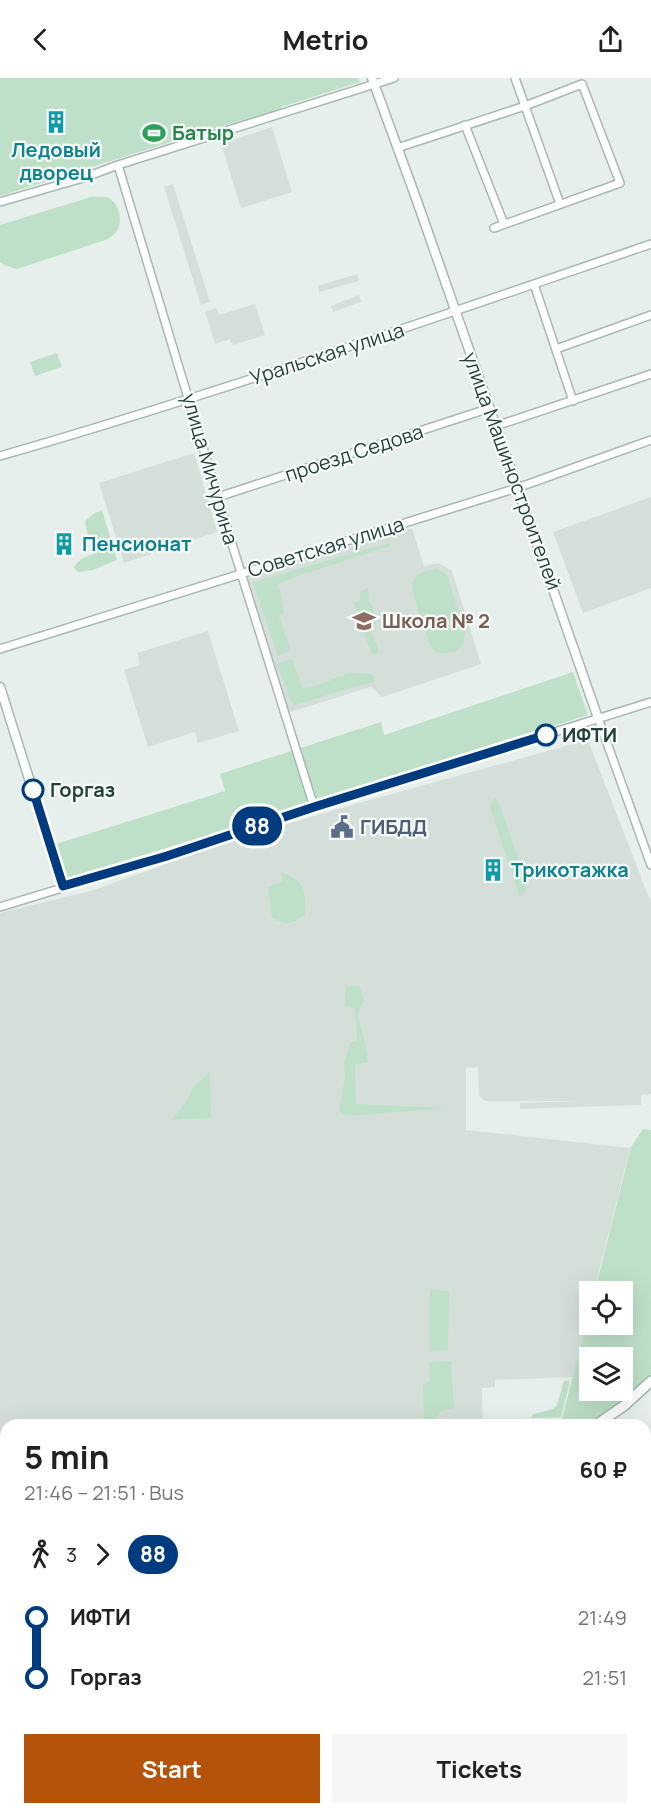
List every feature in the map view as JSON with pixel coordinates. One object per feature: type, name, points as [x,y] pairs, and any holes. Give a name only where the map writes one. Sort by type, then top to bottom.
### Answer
[{"type":"main road","points":[[605,1419],[626,1405],[651,1381]]},
{"type":"street","points":[[0,202],[83,178],[373,81],[393,78]]},
{"type":"street","points":[[515,78],[560,204]]},
{"type":"street","name":"улица Машиностроителей","points":[[373,81],[651,865]]},
{"type":"street","points":[[397,148],[525,106],[582,84],[620,183],[494,228]]},
{"type":"street","points":[[465,125],[504,224]]},
{"type":"street","name":"улица Мичурина","points":[[118,165],[314,807]]},
{"type":"street","name":"Уральская улица","points":[[0,456],[189,398],[651,244]]},
{"type":"street","points":[[534,284],[573,401]]},
{"type":"street","points":[[556,349],[651,315]]},
{"type":"street","points":[[496,426],[651,374]]},
{"type":"street","name":"проезд Седова","points":[[218,497],[490,408]]},
{"type":"street","name":"Советская улица","points":[[0,648],[518,488],[651,440]]},
{"type":"street","points":[[0,687],[63,886]]},
{"type":"street","points":[[0,907],[651,702]]},
{"type":"shaded area","points":[[272,127],[292,192],[241,208],[221,144]]},
{"type":"shaded area","points":[[173,184],[210,302],[201,305],[164,187]]},
{"type":"shaded area","points":[[357,274],[359,281],[319,292],[318,286]]},
{"type":"shaded area","points":[[359,295],[361,302],[333,312],[331,306]]},
{"type":"shaded area","points":[[255,304],[265,335],[233,345],[230,339],[215,344],[205,312],[216,308],[219,315]]},
{"type":"shaded area","points":[[194,453],[217,532],[124,563],[99,483]]},
{"type":"shaded area","points":[[651,497],[651,588],[583,613],[553,532]]},
{"type":"shaded area","name":"Школа № 2","points":[[412,528],[424,566],[439,563],[452,571],[481,664],[382,697],[371,687],[287,713],[247,578]]},
{"type":"shaded area","points":[[208,631],[239,731],[198,743],[195,732],[148,747],[124,670],[140,665],[137,653]]},
{"type":"shaded area","points":[[588,740],[651,903],[651,1094],[641,1095],[641,1105],[520,1109],[520,1103],[580,1101],[485,1101],[479,1096],[478,1067],[466,1068],[466,1130],[630,1148],[597,1281],[579,1281],[579,1335],[583,1335],[573,1377],[495,1380],[495,1387],[482,1388],[483,1419],[0,1419],[0,913],[94,890],[235,839]]},
{"type":"green space","points":[[0,78],[358,78],[360,82],[281,107],[281,109],[0,196]]},
{"type":"green space","points":[[91,197],[110,199],[118,210],[120,220],[118,229],[108,239],[17,269],[0,262],[0,225]]},
{"type":"green space","points":[[57,353],[62,367],[35,376],[30,362]]},
{"type":"green space","points":[[102,510],[117,560],[93,570],[78,572],[74,568],[78,562],[93,554],[85,521]]},
{"type":"green space","points":[[389,543],[391,546],[297,576],[277,585],[284,613],[279,616],[290,648],[289,651],[278,656],[253,582]]},
{"type":"green space","points":[[435,568],[447,574],[465,633],[461,647],[448,653],[436,652],[430,644],[412,589],[416,577],[422,572]]},
{"type":"green space","points":[[368,588],[369,599],[367,601],[372,605],[377,623],[369,626],[378,650],[378,654],[374,655],[370,650],[354,603],[360,600],[360,592]]},
{"type":"green space","points":[[292,660],[303,688],[352,673],[369,673],[374,677],[374,681],[295,705],[291,702],[277,664]]},
{"type":"green space","points":[[573,672],[588,715],[65,879],[53,845],[225,791],[220,774],[381,722],[384,735]]},
{"type":"green space","points":[[495,797],[522,869],[527,889],[520,898],[490,807]]},
{"type":"green space","points":[[281,872],[299,883],[305,899],[305,915],[289,923],[272,918],[268,887],[283,881]]},
{"type":"green space","points":[[359,985],[364,1001],[359,1011],[359,1020],[368,1062],[355,1065],[356,1104],[448,1108],[346,1116],[339,1111],[345,1078],[344,1065],[350,1043],[357,1040],[355,1008],[345,1006],[345,987]]},
{"type":"green space","points":[[210,1071],[211,1118],[171,1120],[186,1102],[194,1086]]},
{"type":"green space","points":[[643,1129],[651,1130],[651,1375],[633,1395],[633,1347],[580,1347],[583,1335],[633,1335],[633,1281],[598,1281],[631,1147]]},
{"type":"green space","points":[[430,1289],[449,1291],[448,1349],[446,1350],[430,1352]]},
{"type":"green space","points":[[579,1352],[579,1401],[625,1401],[602,1419],[562,1419]]},
{"type":"green space","points":[[451,1361],[454,1408],[441,1411],[435,1419],[424,1418],[423,1385],[430,1380],[429,1362]]},
{"type":"green space","points":[[564,1381],[569,1381],[569,1385],[561,1417],[531,1418],[533,1414],[553,1409],[557,1405]]},
{"type":"bus line","name":"88","points":[[33,790],[63,886],[167,856],[314,807],[546,735]]},
{"type":"place","name":"Ледовый дворец","points":[[56,122]]},
{"type":"place","name":"Батыр","points":[[154,133]]},
{"type":"place","name":"Пенсионат","points":[[64,544]]},
{"type":"place","name":"Школа № 2","points":[[364,621]]},
{"type":"place","name":"ИФТИ","points":[[546,735]]},
{"type":"place","name":"Горгаз","points":[[33,790]]},
{"type":"place","name":"ГИБДД","points":[[342,827]]},
{"type":"place","name":"Трикотажка","points":[[493,870]]}]
